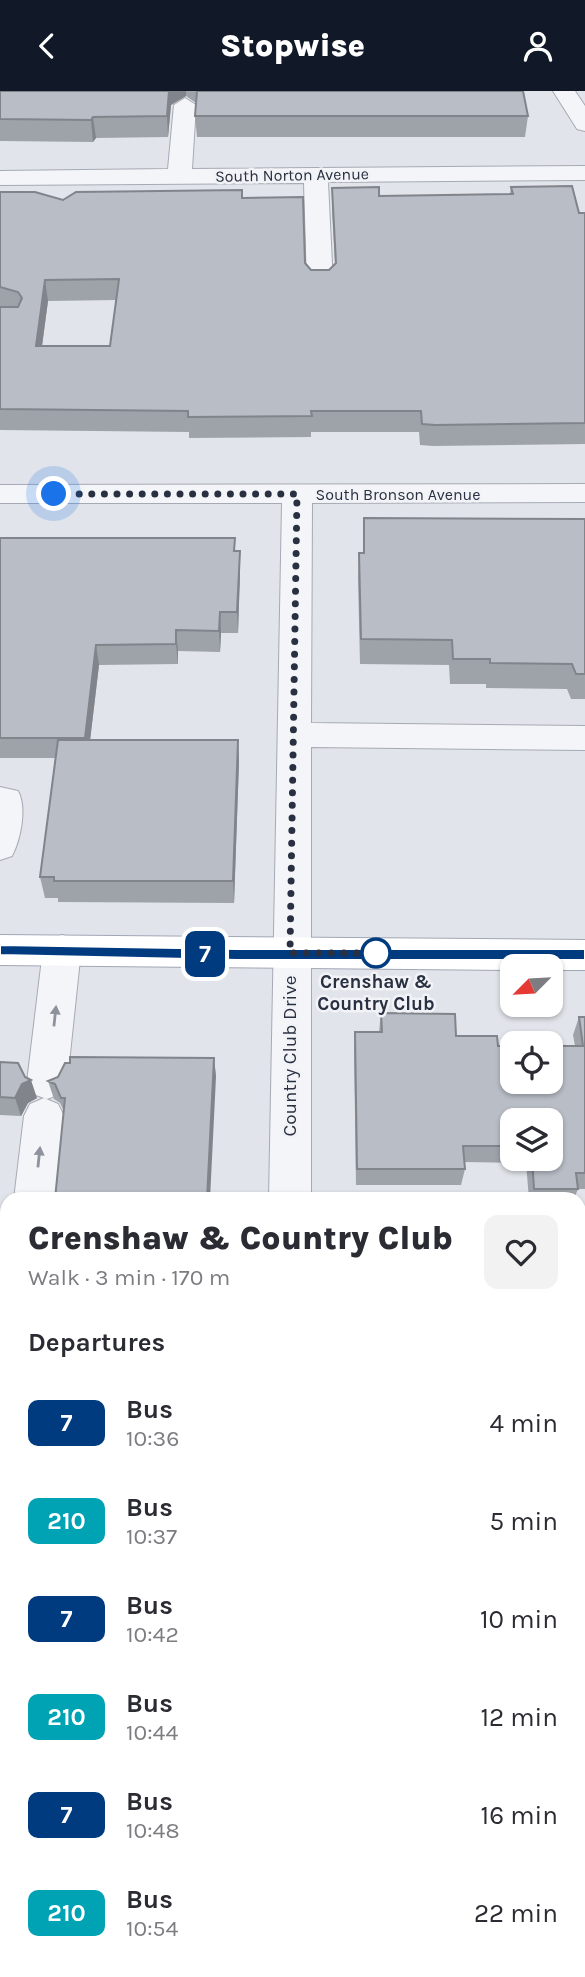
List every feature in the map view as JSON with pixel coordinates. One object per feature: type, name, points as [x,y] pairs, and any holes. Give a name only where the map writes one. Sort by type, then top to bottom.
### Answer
[{"type":"main road","points":[[0,950],[585,955]]},
{"type":"street","points":[[564,91],[585,124]]},
{"type":"street","points":[[179,176],[184,151],[184,105]]},
{"type":"street","name":"South Norton Avenue","points":[[0,178],[585,173]]},
{"type":"street","points":[[316,175],[319,197],[320,284]]},
{"type":"street","name":"South Bronson Avenue","points":[[0,494],[585,493]]},
{"type":"street","name":"Country Club Drive","points":[[290,1192],[290,953],[297,494]]},
{"type":"street","points":[[295,735],[585,738]]},
{"type":"street","points":[[0,800],[6,800],[0,846]]},
{"type":"street","points":[[36,1192],[62,950]]},
{"type":"building","points":[[0,91],[169,91],[167,116],[93,117],[91,120],[0,119]]},
{"type":"building","points":[[197,91],[523,91],[528,116],[195,116]]},
{"type":"building","points":[[572,186],[579,213],[585,213],[585,423],[435,425],[422,424],[421,411],[311,411],[312,416],[188,417],[188,411],[0,409],[0,307],[18,307],[22,298],[18,292],[0,287],[0,192],[35,192],[63,200],[76,192],[242,190],[242,198],[303,197],[305,263],[311,270],[329,270],[336,263],[332,188],[379,187],[379,196],[513,194],[511,187]],"holes":[[[119,279],[110,346],[36,346],[45,280]]]},
{"type":"building","points":[[364,518],[585,519],[585,674],[576,674],[572,664],[490,663],[490,659],[453,659],[452,640],[361,639],[359,553],[364,553]]},
{"type":"building","points":[[0,538],[235,538],[234,551],[240,551],[237,612],[220,612],[219,631],[176,630],[176,644],[96,645],[85,738],[0,738]]},
{"type":"building","points":[[58,740],[238,740],[233,881],[54,881],[54,877],[40,877]]},
{"type":"building","points":[[381,1013],[455,1014],[456,1036],[497,1036],[500,1046],[500,1094],[563,1094],[563,1046],[583,1046],[579,1017],[585,1017],[585,1173],[576,1173],[578,1189],[534,1189],[533,1171],[563,1171],[563,1108],[500,1108],[500,1146],[463,1146],[465,1169],[357,1169],[355,1032],[382,1032]]},
{"type":"building","points":[[70,1057],[214,1058],[207,1192],[56,1192],[65,1098],[61,1098],[55,1084],[48,1081],[58,1077],[65,1063],[70,1063]]},
{"type":"building","points":[[0,1062],[18,1063],[25,1077],[31,1080],[22,1084],[15,1098],[0,1097]]},
{"type":"bus line","name":"7","points":[[0,950],[585,955]]},
{"type":"place","name":"Crenshaw & Country Club","points":[[376,953]]},
{"type":"route","points":[[54,494],[297,494],[290,953],[376,953]]}]
